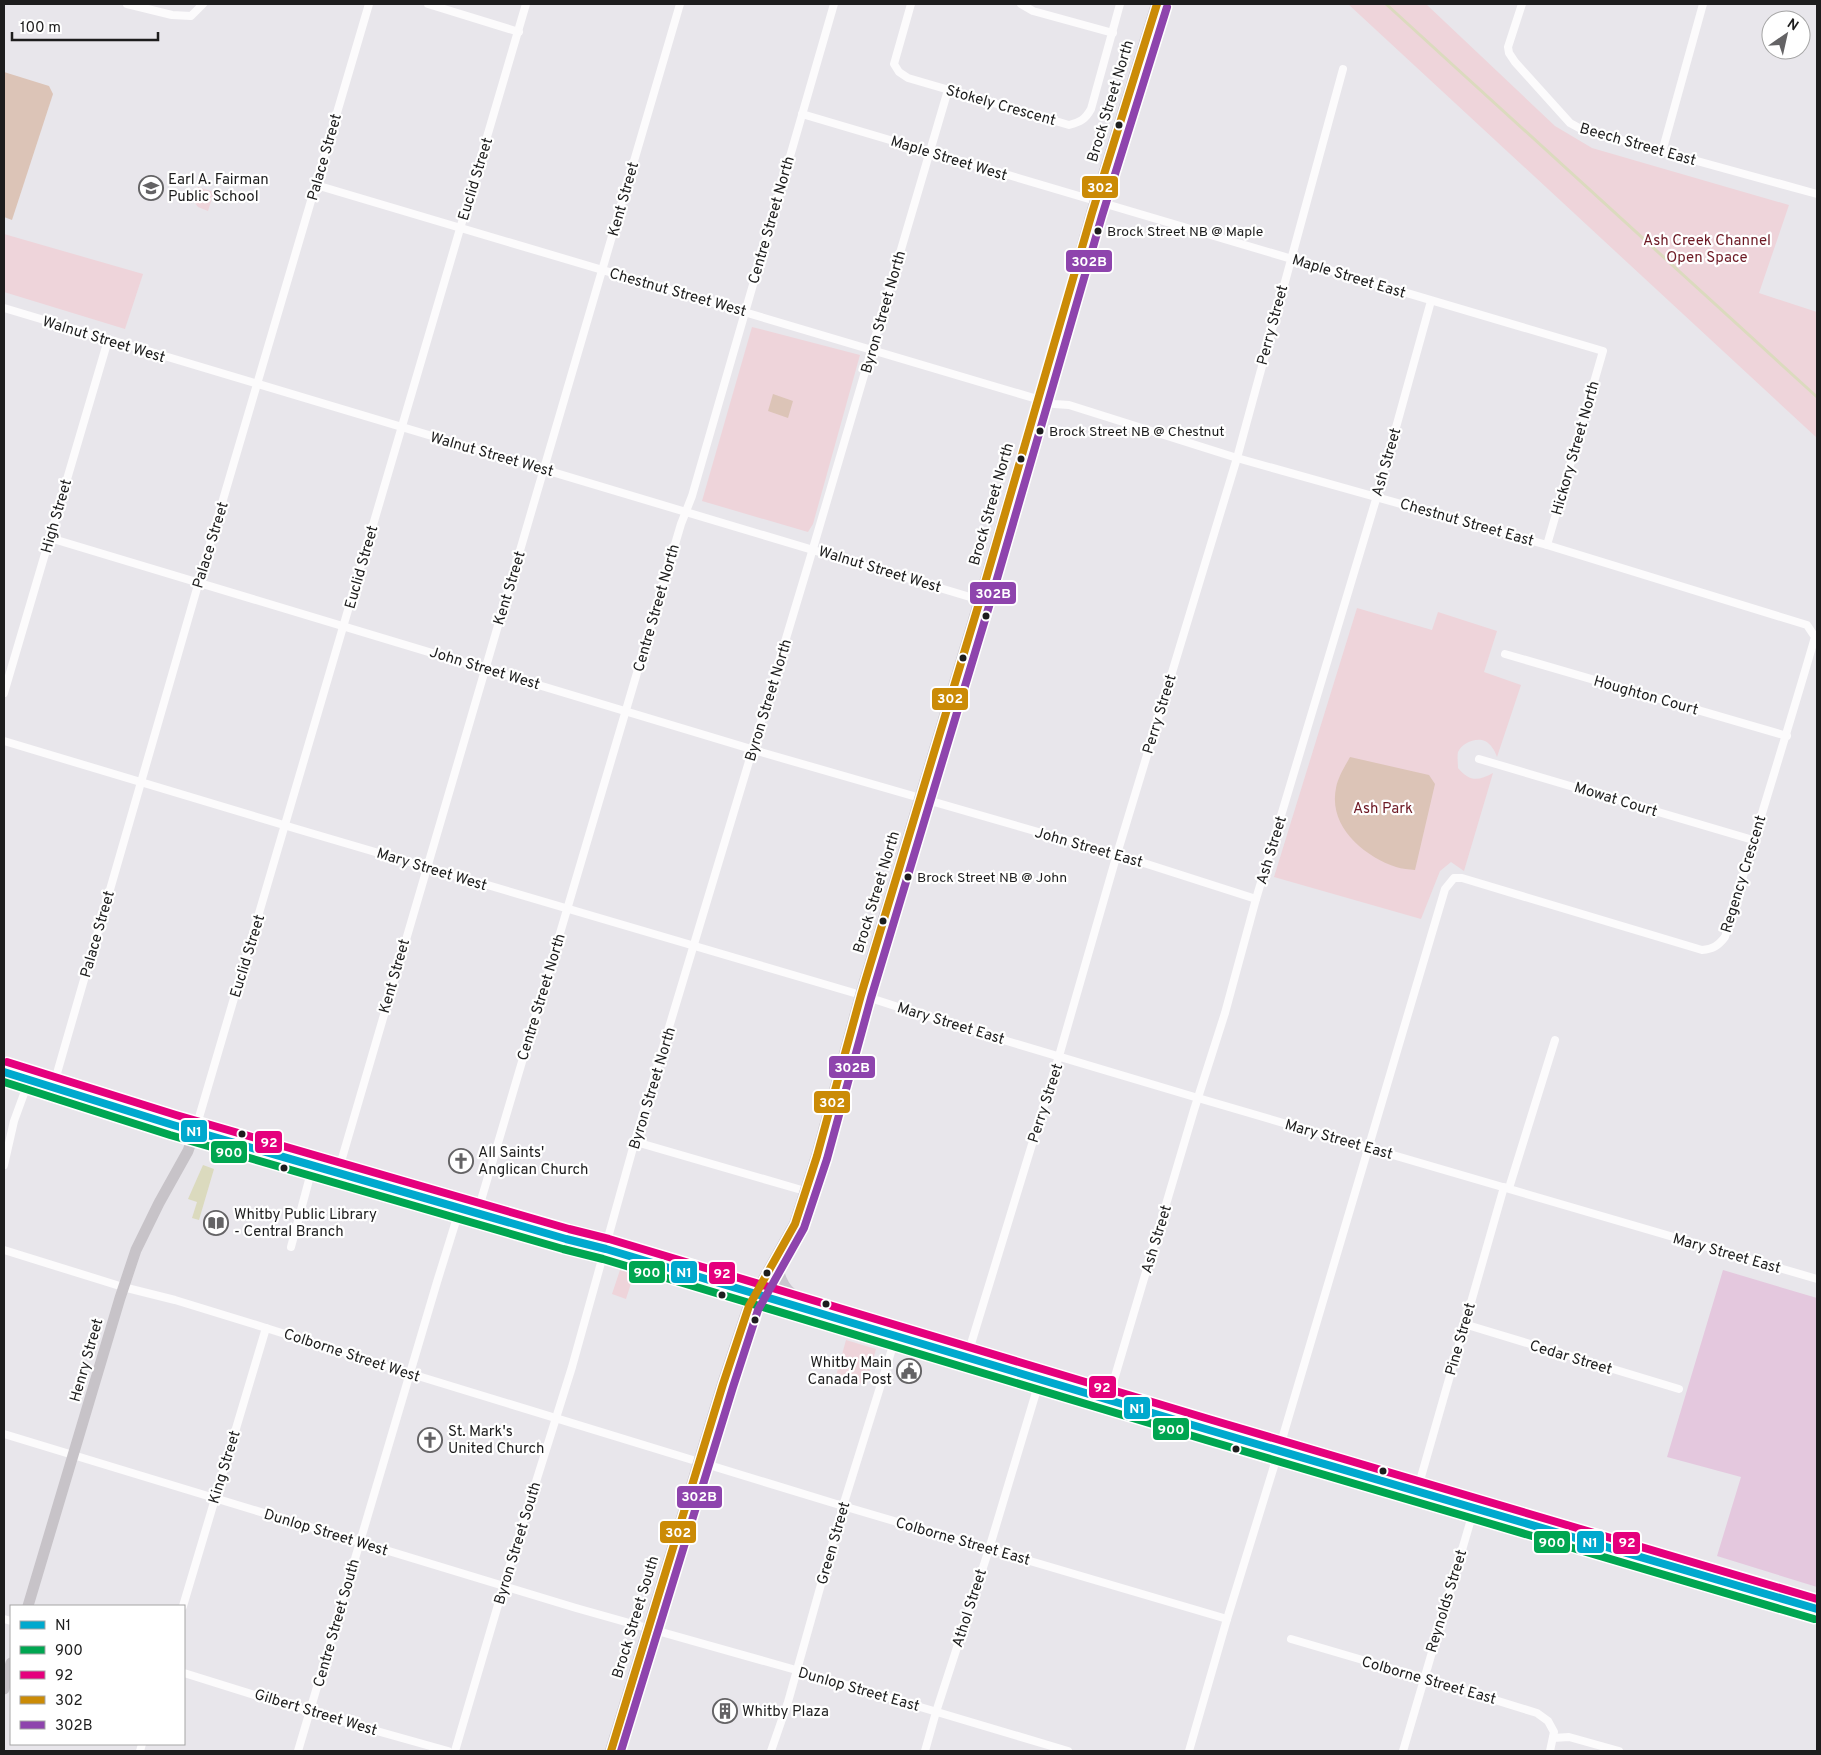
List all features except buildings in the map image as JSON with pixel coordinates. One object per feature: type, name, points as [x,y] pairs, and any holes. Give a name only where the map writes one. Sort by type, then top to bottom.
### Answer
[{"type":"main road","name":"Brock Street North","points":[[755,1293],[776,1260],[795,1224],[824,1134],[862,995],[980,600],[1096,201],[1157,4]]},
{"type":"main road","points":[[4,1072],[195,1131],[606,1249],[1474,1509],[1817,1609]]},
{"type":"main road","name":"Henry Street","points":[[28,1605],[123,1287],[136,1250],[159,1202],[188,1152],[195,1131]]},
{"type":"main road","points":[[776,1260],[778,1276],[782,1285],[792,1296],[816,1312]]},
{"type":"main road","name":"Brock Street South","points":[[611,1751],[726,1375],[755,1293]]},
{"type":"main road","points":[[4,1688],[10,1667]]},
{"type":"street","points":[[127,4],[172,15],[191,16],[203,4]]},
{"type":"street","name":"Palace Street","points":[[53,1087],[369,4]]},
{"type":"street","points":[[428,4],[519,32]]},
{"type":"street","name":"Euclid Street","points":[[195,1131],[526,4]]},
{"type":"street","name":"Kent Street","points":[[338,1172],[680,4]]},
{"type":"street","name":"Centre Street North","points":[[480,1213],[482,1197],[686,512],[834,4]]},
{"type":"street","name":"Stokely Crescent","points":[[911,4],[894,64],[899,72],[908,78],[1069,124],[1080,122],[1087,117],[1091,109],[1120,4]]},
{"type":"street","points":[[1021,4],[1033,11],[1113,33]]},
{"type":"street","name":"Beech Street East","points":[[1522,4],[1508,47],[1509,52],[1515,62],[1570,123],[1581,129],[1817,194]]},
{"type":"street","points":[[1662,152],[1703,4]]},
{"type":"street","name":"Perry Street","points":[[966,1357],[1059,1056],[1117,854],[1237,458],[1343,68]]},
{"type":"street","name":"Byron Street North","points":[[606,1249],[636,1142],[948,90]]},
{"type":"street","name":"Maple Street West","points":[[802,114],[1096,201]]},
{"type":"street","name":"Chestnut Street West","points":[[316,186],[1039,399]]},
{"type":"street","name":"Maple Street East","points":[[1096,201],[1603,351]]},
{"type":"street","name":"Ash Street","points":[[1108,1400],[1225,1013],[1256,899],[1377,496],[1431,301]]},
{"type":"street","name":"Walnut Street West","points":[[4,308],[980,600]]},
{"type":"street","name":"High Street","points":[[4,693],[108,340]]},
{"type":"street","name":"Hickory Street North","points":[[1547,545],[1603,351]]},
{"type":"street","name":"Chestnut Street East","points":[[1039,399],[1054,404],[1069,405],[1237,458],[1547,545],[1807,626]]},
{"type":"street","name":"John Street West","points":[[50,538],[921,799]]},
{"type":"street","name":"Regency Crescent","points":[[1368,1147],[1445,889],[1454,878],[1462,878],[1498,888],[1702,950],[1711,949],[1725,937],[1815,637],[1807,626]]},
{"type":"street","name":"Houghton Court","points":[[1505,654],[1786,736]]},
{"type":"street","name":"Mary Street West","points":[[4,740],[567,910],[862,995]]},
{"type":"street","name":"Mowat Court","points":[[1479,759],[1753,840]]},
{"type":"street","name":"John Street East","points":[[921,799],[1117,854],[1256,899]]},
{"type":"street","name":"Mary Street East","points":[[862,995],[1198,1098],[1817,1279]]},
{"type":"street","name":"Pine Street","points":[[1416,1491],[1464,1324],[1555,1040]]},
{"type":"street","points":[[4,1165],[14,1121],[29,1080]]},
{"type":"street","points":[[636,1142],[805,1192]]},
{"type":"street","points":[[1188,1751],[1226,1618],[1368,1147]]},
{"type":"street","points":[[291,1248],[313,1165]]},
{"type":"street","name":"Centre Street South","points":[[298,1751],[460,1208]]},
{"type":"street","name":"Byron Street South","points":[[455,1751],[606,1249]]},
{"type":"street","name":"Colborne Street West","points":[[4,1250],[123,1287],[175,1300],[410,1374],[701,1461]]},
{"type":"street","name":"Cedar Street","points":[[1464,1324],[1679,1389]]},
{"type":"street","name":"King Street","points":[[183,1605],[266,1328]]},
{"type":"street","name":"Green Street","points":[[771,1751],[788,1702],[844,1506],[896,1336]]},
{"type":"street","name":"Athol Street","points":[[925,1751],[1040,1379]]},
{"type":"street","name":"Dunlop Street West","points":[[4,1434],[649,1629]]},
{"type":"street","name":"Colborne Street East","points":[[701,1461],[844,1506],[1226,1618]]},
{"type":"street","name":"Reynolds Street","points":[[1403,1751],[1474,1509]]},
{"type":"street","name":"Dunlop Street East","points":[[649,1629],[796,1670],[1068,1751]]},
{"type":"street","name":"Colborne Street East","points":[[1290,1640],[1424,1678],[1537,1713],[1548,1721],[1554,1732],[1553,1738]]},
{"type":"street","name":"Gilbert Street West","points":[[185,1673],[309,1712],[448,1751]]},
{"type":"street","points":[[1550,1751],[1553,1738],[1569,1737],[1619,1751]]},
{"type":"shaded area","points":[[203,1165],[214,1169],[199,1220],[192,1218],[197,1202],[188,1199]]},
{"type":"shaded area","points":[[1723,1270],[1817,1298],[1817,1587],[1717,1556],[1741,1477],[1667,1457]]},
{"type":"green space","name":"Ash Creek Channel Open Space","points":[[1348,4],[1426,4],[1555,126],[1592,148],[1789,205],[1759,293],[1817,312],[1817,438]]},
{"type":"green space","points":[[4,72],[49,86],[53,94],[12,220],[4,217]]},
{"type":"green space","points":[[197,187],[214,192],[208,211],[198,207],[192,199]]},
{"type":"green space","points":[[4,234],[143,274],[125,329],[4,292]]},
{"type":"green space","points":[[752,327],[860,355],[813,524],[808,532],[702,501]]},
{"type":"green space","points":[[773,394],[793,401],[788,418],[768,411]]},
{"type":"green space","name":"Ash Park","points":[[1357,608],[1432,630],[1438,612],[1497,631],[1484,672],[1521,685],[1497,757],[1491,746],[1481,740],[1474,740],[1466,744],[1458,752],[1458,768],[1466,776],[1478,779],[1493,773],[1464,871],[1451,862],[1440,871],[1421,919],[1274,877]]},
{"type":"green space","points":[[1350,757],[1429,775],[1435,784],[1415,870],[1396,867],[1372,856],[1351,838],[1343,827],[1335,802],[1336,788]]},
{"type":"green space","points":[[620,1270],[634,1274],[626,1299],[612,1294]]},
{"type":"green space","points":[[846,1340],[876,1349],[866,1385],[836,1376]]},
{"type":"waterway","points":[[1386,4],[1817,397]]},
{"type":"transit line","name":"302","points":[[611,1751],[723,1384],[749,1306],[795,1224],[817,1156],[861,995],[980,600],[1092,213],[1157,4]]},
{"type":"transit line","name":"302B","points":[[621,1751],[758,1310],[804,1228],[827,1159],[871,998],[990,603],[1102,216],[1167,7]]},
{"type":"transit line","name":"92","points":[[7,1062],[176,1115],[609,1239],[1817,1599]]},
{"type":"transit line","name":"N1","points":[[4,1072],[173,1125],[606,1249],[1209,1430],[1817,1609]]},
{"type":"transit line","name":"900","points":[[4,1082],[170,1135],[603,1259],[1206,1440],[1814,1619]]},
{"type":"place","name":"Earl A. Fairman Public School","points":[[151,188]]},
{"type":"place","name":"Brock Street NB @ Maple","points":[[1098,231]]},
{"type":"place","name":"Brock Street NB @ Chestnut","points":[[1040,431]]},
{"type":"place","name":"Brock Street NB @ John","points":[[908,877]]},
{"type":"place","name":"All Saints' Anglican Church","points":[[461,1161]]},
{"type":"place","name":"Whitby Public Library - Central Branch","points":[[216,1223]]},
{"type":"place","name":"Whitby Main Canada Post","points":[[909,1371]]},
{"type":"place","name":"St. Mark's United Church","points":[[430,1440]]},
{"type":"place","name":"Whitby Plaza","points":[[725,1711]]}]
